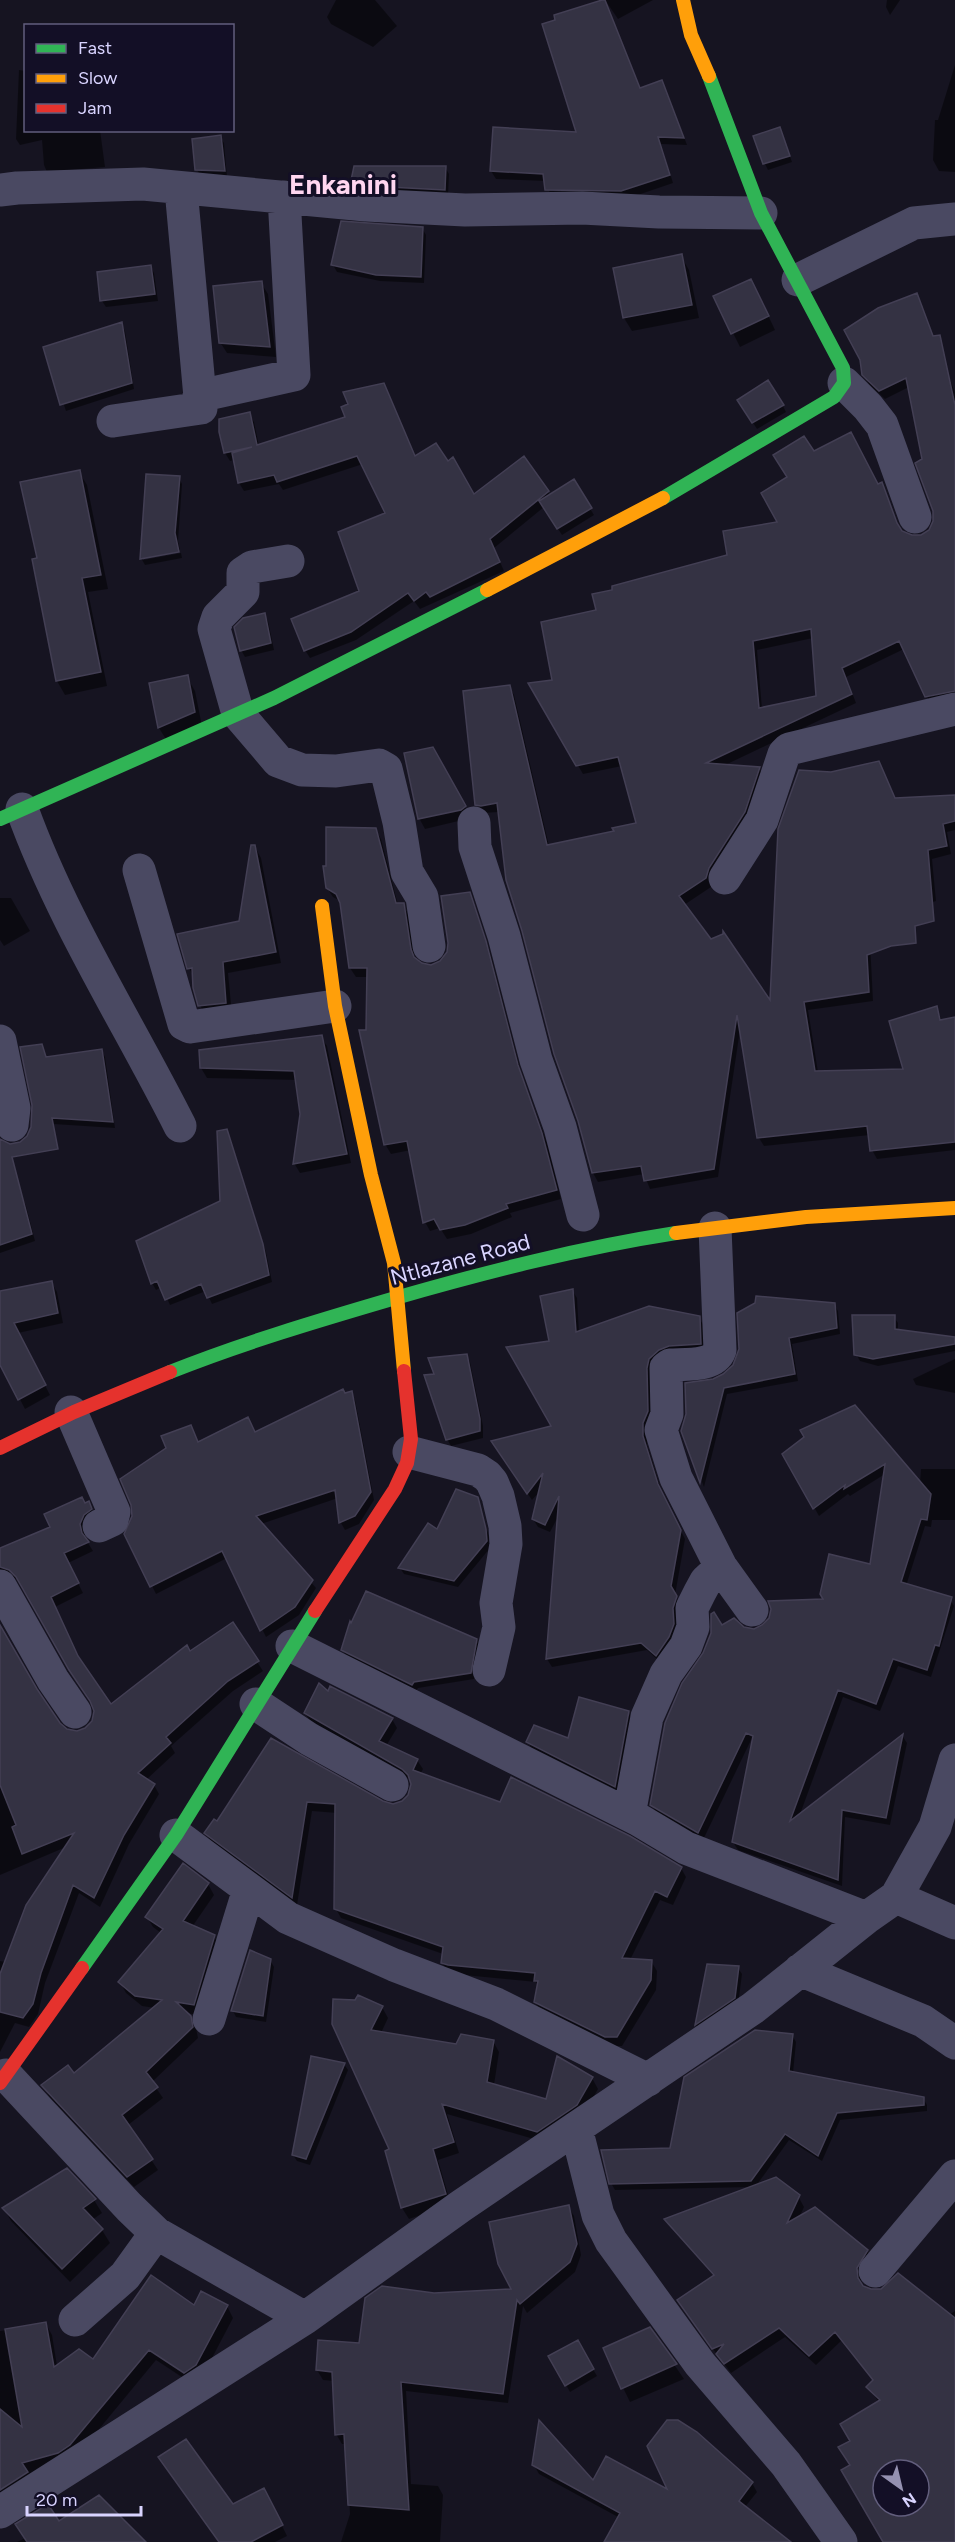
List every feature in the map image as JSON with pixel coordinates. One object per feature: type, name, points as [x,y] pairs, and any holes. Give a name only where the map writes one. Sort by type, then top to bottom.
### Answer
[{"type":"street","points":[[180,1126],[136,1040],[89,958],[34,844],[11,814],[274,698],[637,513],[821,406],[834,397],[844,383],[843,368],[761,213],[725,114],[691,35],[683,0]]},
{"type":"street","points":[[0,190],[143,184],[366,205],[465,210],[582,208],[659,213],[761,213]]},
{"type":"street","points":[[113,420],[201,408],[181,189]]},
{"type":"street","points":[[199,396],[294,375],[284,197]]},
{"type":"street","points":[[798,280],[914,223],[955,219]]},
{"type":"street","points":[[844,383],[868,406],[882,425],[915,517]]},
{"type":"street","points":[[288,561],[252,567],[243,573],[243,592],[215,622],[213,629],[238,714],[278,760],[302,770],[336,771],[379,765],[386,769],[399,822],[407,872],[422,897],[429,946]]},
{"type":"street","points":[[725,878],[762,820],[784,754],[789,749],[955,709]]},
{"type":"street","points":[[474,823],[475,847],[504,936],[536,1060],[560,1126],[584,1215]]},
{"type":"street","points":[[139,870],[184,1024],[190,1027],[335,1006]]},
{"type":"street","points":[[305,2318],[156,2233],[3,2079],[176,1835],[292,1646],[395,1489],[407,1463],[411,1439],[394,1263],[371,1176],[335,1006],[322,906]]},
{"type":"street","points":[[0,1041],[14,1108],[12,1125]]},
{"type":"street","name":"Ntlazane Road","points":[[0,1448],[71,1412],[194,1362],[303,1324],[448,1282],[558,1255],[714,1228],[895,1209],[955,1208]]},
{"type":"street","points":[[714,1228],[720,1350],[718,1355],[707,1362],[670,1365],[666,1368],[667,1414],[661,1430],[676,1478],[721,1567],[752,1610]]},
{"type":"street","points":[[71,1412],[114,1512],[112,1520],[99,1526]]},
{"type":"street","points":[[409,1452],[478,1470],[487,1476],[498,1496],[505,1526],[506,1544],[496,1603],[499,1627],[489,1670]]},
{"type":"street","points":[[629,1815],[647,1717],[666,1674],[686,1646],[693,1627],[692,1608],[706,1581],[721,1567]]},
{"type":"street","points":[[0,1586],[53,1680],[75,1712]]},
{"type":"street","points":[[292,1646],[629,1815],[686,1848],[866,1918]]},
{"type":"street","points":[[256,1704],[309,1739],[392,1785]]},
{"type":"street","points":[[0,2512],[305,2318],[461,2206],[753,2008],[866,1918],[896,1897],[935,1827],[955,1760]]},
{"type":"street","points":[[176,1835],[288,1918],[394,1965],[496,2004],[648,2080]]},
{"type":"street","points":[[209,2019],[249,1889]]},
{"type":"street","points":[[896,1897],[955,1923]]},
{"type":"street","points":[[800,1970],[923,2021],[955,2043]]},
{"type":"street","points":[[576,2128],[598,2215],[611,2241],[700,2364],[786,2464],[841,2542]]},
{"type":"street","points":[[874,2271],[955,2176]]},
{"type":"street","points":[[75,2320],[125,2276],[156,2233]]},
{"type":"building","points":[[605,0],[640,88],[662,80],[684,138],[658,137],[670,175],[621,191],[545,190],[543,174],[490,171],[493,127],[576,132],[542,24],[555,20],[554,15]]},
{"type":"building","points":[[780,127],[790,156],[763,164],[753,136]]},
{"type":"building","points":[[221,135],[225,171],[195,170],[192,139]]},
{"type":"building","points":[[354,166],[446,166],[445,190],[350,185]]},
{"type":"building","points":[[341,221],[423,227],[421,277],[376,275],[331,265]]},
{"type":"building","points":[[682,254],[692,305],[623,318],[613,268]]},
{"type":"building","points":[[151,265],[155,294],[100,301],[97,272]]},
{"type":"building","points":[[751,279],[769,316],[731,334],[713,296]]},
{"type":"building","points":[[262,281],[270,347],[219,343],[213,286]]},
{"type":"building","points":[[917,293],[933,336],[940,335],[955,405],[955,691],[925,697],[899,641],[842,668],[852,694],[706,763],[760,767],[745,812],[709,868],[706,878],[679,896],[711,939],[723,934],[723,931],[770,1000],[778,829],[799,770],[831,772],[879,761],[895,798],[955,795],[955,821],[943,824],[947,846],[928,850],[934,921],[915,926],[916,943],[891,946],[867,955],[869,992],[804,1002],[815,1071],[903,1069],[889,1021],[937,1006],[940,1020],[955,1017],[955,1142],[870,1151],[867,1126],[757,1138],[737,1015],[714,1169],[644,1181],[641,1166],[592,1173],[578,1121],[554,1054],[522,931],[506,880],[497,803],[475,805],[463,691],[510,685],[547,845],[614,831],[612,828],[636,823],[618,757],[576,766],[528,683],[552,680],[541,622],[596,610],[592,594],[612,590],[612,586],[727,555],[723,531],[777,522],[761,493],[787,477],[773,455],[804,436],[814,451],[851,432],[878,484],[882,482],[902,531],[912,535],[921,535],[929,530],[933,521],[933,511],[915,463],[922,459],[906,378],[879,391],[862,375],[860,360],[844,330],[878,308]],"holes":[[[811,629],[816,696],[759,708],[753,641]]]},
{"type":"building","points":[[122,322],[132,383],[60,405],[43,347]]},
{"type":"building","points":[[768,380],[784,405],[752,423],[737,400]]},
{"type":"building","points":[[384,383],[415,456],[436,443],[448,461],[453,457],[474,494],[524,456],[549,491],[490,539],[500,562],[430,597],[426,592],[414,601],[408,593],[351,632],[304,651],[291,619],[359,591],[338,532],[385,513],[357,456],[277,482],[274,475],[238,483],[232,453],[252,447],[224,453],[219,432],[219,419],[250,412],[257,445],[345,417],[341,407],[348,404],[343,392]]},
{"type":"building","points":[[80,470],[101,575],[82,578],[101,672],[56,681],[32,559],[37,558],[20,482]]},
{"type":"building","points":[[146,474],[180,476],[175,533],[179,552],[140,559]]},
{"type":"building","points":[[574,479],[592,508],[557,529],[539,501]]},
{"type":"building","points":[[265,613],[271,643],[240,651],[234,627],[243,618]]},
{"type":"building","points":[[188,675],[195,712],[158,728],[149,683]]},
{"type":"building","points":[[433,747],[466,806],[461,810],[418,819],[404,753]]},
{"type":"building","points":[[326,827],[376,828],[396,903],[404,903],[411,949],[414,957],[422,963],[431,965],[440,961],[447,952],[448,943],[441,896],[470,892],[486,941],[518,1065],[542,1133],[557,1190],[506,1204],[508,1208],[465,1225],[440,1230],[434,1219],[423,1223],[407,1141],[384,1145],[359,1030],[366,1030],[367,968],[349,968],[340,903],[336,894],[326,888],[323,866],[326,866]]},
{"type":"building","points":[[251,845],[255,845],[276,952],[223,962],[226,1003],[198,1006],[193,988],[192,968],[187,969],[177,934],[239,921]]},
{"type":"building","points":[[322,1035],[347,1154],[293,1164],[300,1114],[294,1071],[200,1068],[199,1050]]},
{"type":"building","points":[[42,1044],[46,1057],[102,1049],[113,1122],[52,1118],[58,1149],[12,1157],[32,1234],[0,1245],[0,1139],[10,1144],[20,1142],[27,1136],[31,1127],[32,1105],[20,1047]]},
{"type":"building","points":[[227,1129],[263,1244],[269,1275],[207,1298],[201,1284],[165,1300],[157,1281],[151,1284],[136,1241],[220,1201],[217,1131]]},
{"type":"building","points":[[52,1281],[58,1313],[14,1323],[46,1385],[18,1400],[0,1365],[0,1291]]},
{"type":"building","points":[[573,1289],[576,1332],[649,1306],[700,1316],[701,1344],[669,1346],[659,1350],[649,1359],[647,1368],[648,1411],[643,1423],[643,1436],[658,1484],[681,1530],[671,1586],[677,1596],[673,1608],[674,1624],[669,1637],[656,1656],[641,1643],[546,1659],[559,1496],[545,1525],[532,1519],[543,1473],[527,1494],[491,1441],[551,1426],[506,1347],[549,1341],[540,1296]]},
{"type":"building","points":[[756,1296],[835,1303],[837,1328],[789,1338],[795,1374],[724,1388],[700,1483],[681,1431],[686,1414],[685,1383],[713,1379],[733,1365],[739,1349],[737,1313],[755,1303]]},
{"type":"building","points":[[852,1315],[895,1315],[895,1329],[955,1337],[955,1344],[873,1359],[854,1355]]},
{"type":"building","points":[[467,1354],[480,1419],[480,1431],[446,1440],[424,1375],[434,1374],[428,1358]]},
{"type":"building","points":[[343,1389],[345,1393],[352,1391],[371,1492],[355,1516],[339,1523],[335,1490],[256,1516],[313,1580],[295,1607],[260,1631],[222,1551],[150,1587],[124,1534],[132,1516],[131,1505],[120,1479],[166,1448],[161,1436],[191,1425],[198,1442],[248,1417],[255,1432]]},
{"type":"building","points":[[855,1405],[931,1494],[927,1520],[921,1519],[901,1582],[952,1597],[939,1646],[935,1645],[927,1670],[893,1659],[876,1704],[838,1690],[790,1821],[903,1734],[886,1818],[842,1810],[838,1880],[732,1842],[753,1736],[746,1733],[698,1833],[650,1805],[665,1723],[682,1683],[703,1653],[711,1633],[711,1614],[714,1612],[722,1625],[734,1618],[744,1627],[754,1629],[769,1618],[771,1609],[768,1601],[823,1599],[820,1594],[829,1554],[870,1564],[885,1464],[844,1489],[845,1485],[813,1509],[782,1454],[804,1437],[800,1430]]},
{"type":"building","points":[[456,1489],[478,1497],[487,1541],[454,1581],[398,1568],[428,1523],[437,1529]]},
{"type":"building","points":[[82,1497],[85,1503],[89,1501],[92,1509],[84,1515],[80,1524],[82,1533],[89,1542],[64,1553],[79,1583],[51,1597],[78,1656],[111,1704],[187,1645],[190,1651],[233,1622],[259,1661],[228,1681],[166,1737],[171,1743],[138,1773],[155,1784],[124,1835],[94,1898],[73,1885],[41,1973],[33,2004],[23,2018],[0,2012],[0,1974],[26,1905],[74,1833],[22,1854],[12,1827],[16,1825],[0,1785],[0,1625],[37,1689],[60,1723],[67,1729],[77,1731],[85,1728],[92,1721],[94,1711],[16,1577],[9,1570],[0,1567],[0,1548],[50,1527],[44,1514]]},
{"type":"building","points":[[366,1591],[477,1639],[471,1673],[414,1682],[412,1685],[341,1650],[350,1621],[351,1623]]},
{"type":"building","points":[[319,1683],[328,1691],[330,1686],[393,1718],[379,1741],[418,1759],[413,1770],[500,1802],[511,1777],[630,1836],[682,1867],[667,1897],[655,1891],[622,1958],[652,1960],[651,1980],[617,2037],[605,2037],[534,2002],[538,1981],[534,1981],[535,1973],[441,1963],[443,1947],[334,1909],[335,1804],[307,1802],[292,1898],[204,1833],[214,1819],[217,1821],[271,1738],[383,1801],[393,1804],[402,1801],[408,1795],[411,1784],[408,1775],[402,1769],[304,1713]]},
{"type":"building","points":[[579,1697],[629,1711],[615,1787],[526,1742],[534,1725],[568,1738]]},
{"type":"building","points":[[183,1863],[209,1883],[183,1921],[215,1935],[194,2005],[176,2002],[191,2016],[193,2027],[146,2072],[158,2087],[122,2115],[153,2159],[127,2177],[41,2085],[68,2065],[74,2073],[162,2000],[135,1996],[118,1982],[163,1929],[145,1917]]},
{"type":"building","points":[[250,1950],[271,1959],[263,2016],[231,2011]]},
{"type":"building","points":[[707,1964],[739,1966],[735,1998],[695,2025]]},
{"type":"building","points":[[358,1995],[383,2006],[371,2030],[456,2044],[461,2034],[494,2040],[487,2082],[546,2099],[557,2056],[593,2077],[577,2105],[537,2132],[442,2104],[454,2142],[433,2149],[446,2194],[401,2208],[385,2151],[389,2149],[332,2024],[333,1999],[355,2000]]},
{"type":"building","points":[[755,2030],[793,2034],[789,2071],[924,2097],[924,2105],[837,2113],[818,2156],[785,2134],[751,2181],[609,2184],[601,2150],[670,2148],[684,2077]]},
{"type":"building","points":[[311,2056],[345,2063],[306,2159],[292,2155]]},
{"type":"building","points":[[67,2168],[96,2199],[83,2208],[103,2229],[62,2269],[2,2208]]},
{"type":"building","points":[[776,2177],[800,2195],[787,2223],[815,2207],[868,2250],[857,2268],[858,2278],[863,2286],[881,2289],[898,2273],[955,2318],[955,2542],[883,2542],[841,2470],[850,2465],[838,2447],[850,2441],[840,2424],[880,2400],[866,2387],[873,2380],[835,2332],[809,2356],[779,2328],[724,2364],[716,2354],[724,2344],[712,2349],[677,2300],[714,2275],[664,2219]]},
{"type":"building","points":[[569,2205],[577,2244],[570,2262],[520,2304],[517,2300],[503,2394],[401,2382],[409,2510],[348,2505],[344,2434],[335,2435],[332,2372],[316,2370],[318,2340],[359,2343],[365,2298],[382,2286],[434,2293],[511,2289],[498,2264],[489,2222]]},
{"type":"building","points":[[151,2275],[194,2305],[201,2291],[228,2305],[196,2365],[184,2373],[149,2350],[70,2445],[58,2453],[22,2463],[28,2472],[0,2490],[0,2409],[22,2427],[5,2329],[46,2322],[54,2367],[79,2349],[93,2359]]},
{"type":"building","points":[[650,2327],[677,2364],[621,2389],[603,2348]]},
{"type":"building","points":[[578,2340],[594,2369],[565,2386],[548,2356]]},
{"type":"building","points":[[539,2420],[593,2480],[606,2456],[667,2489],[647,2446],[667,2420],[678,2420],[697,2432],[753,2482],[739,2501],[791,2542],[604,2542],[620,2513],[532,2465]]},
{"type":"building","points":[[186,2439],[233,2504],[264,2488],[283,2525],[251,2542],[219,2542],[158,2457]]},
{"type":"building","points":[[99,2495],[146,2542],[27,2542],[15,2524],[48,2504],[59,2521]]},
{"type":"traffic: fast","points":[[663,498],[834,397],[844,383],[843,368],[761,213],[709,76]]},
{"type":"traffic: fast","points":[[0,819],[274,698],[487,590]]},
{"type":"traffic: fast","points":[[170,1372],[280,1333],[427,1289],[568,1253],[676,1233]]},
{"type":"traffic: fast","points":[[82,1968],[176,1835],[315,1611]]},
{"type":"traffic: slow","points":[[683,0],[691,35],[709,76]]},
{"type":"traffic: slow","points":[[487,590],[663,498]]},
{"type":"traffic: slow","points":[[322,906],[335,1006],[371,1175],[394,1263],[404,1371]]},
{"type":"traffic: slow","points":[[676,1233],[806,1217],[955,1208]]},
{"type":"traffic: jam","points":[[315,1611],[395,1489],[407,1463],[411,1439],[404,1371]]},
{"type":"traffic: jam","points":[[0,1448],[74,1412],[170,1372]]},
{"type":"traffic: jam","points":[[0,2083],[82,1968]]},
{"type":"district","name":"Enkanini","points":[[343,184]]}]
